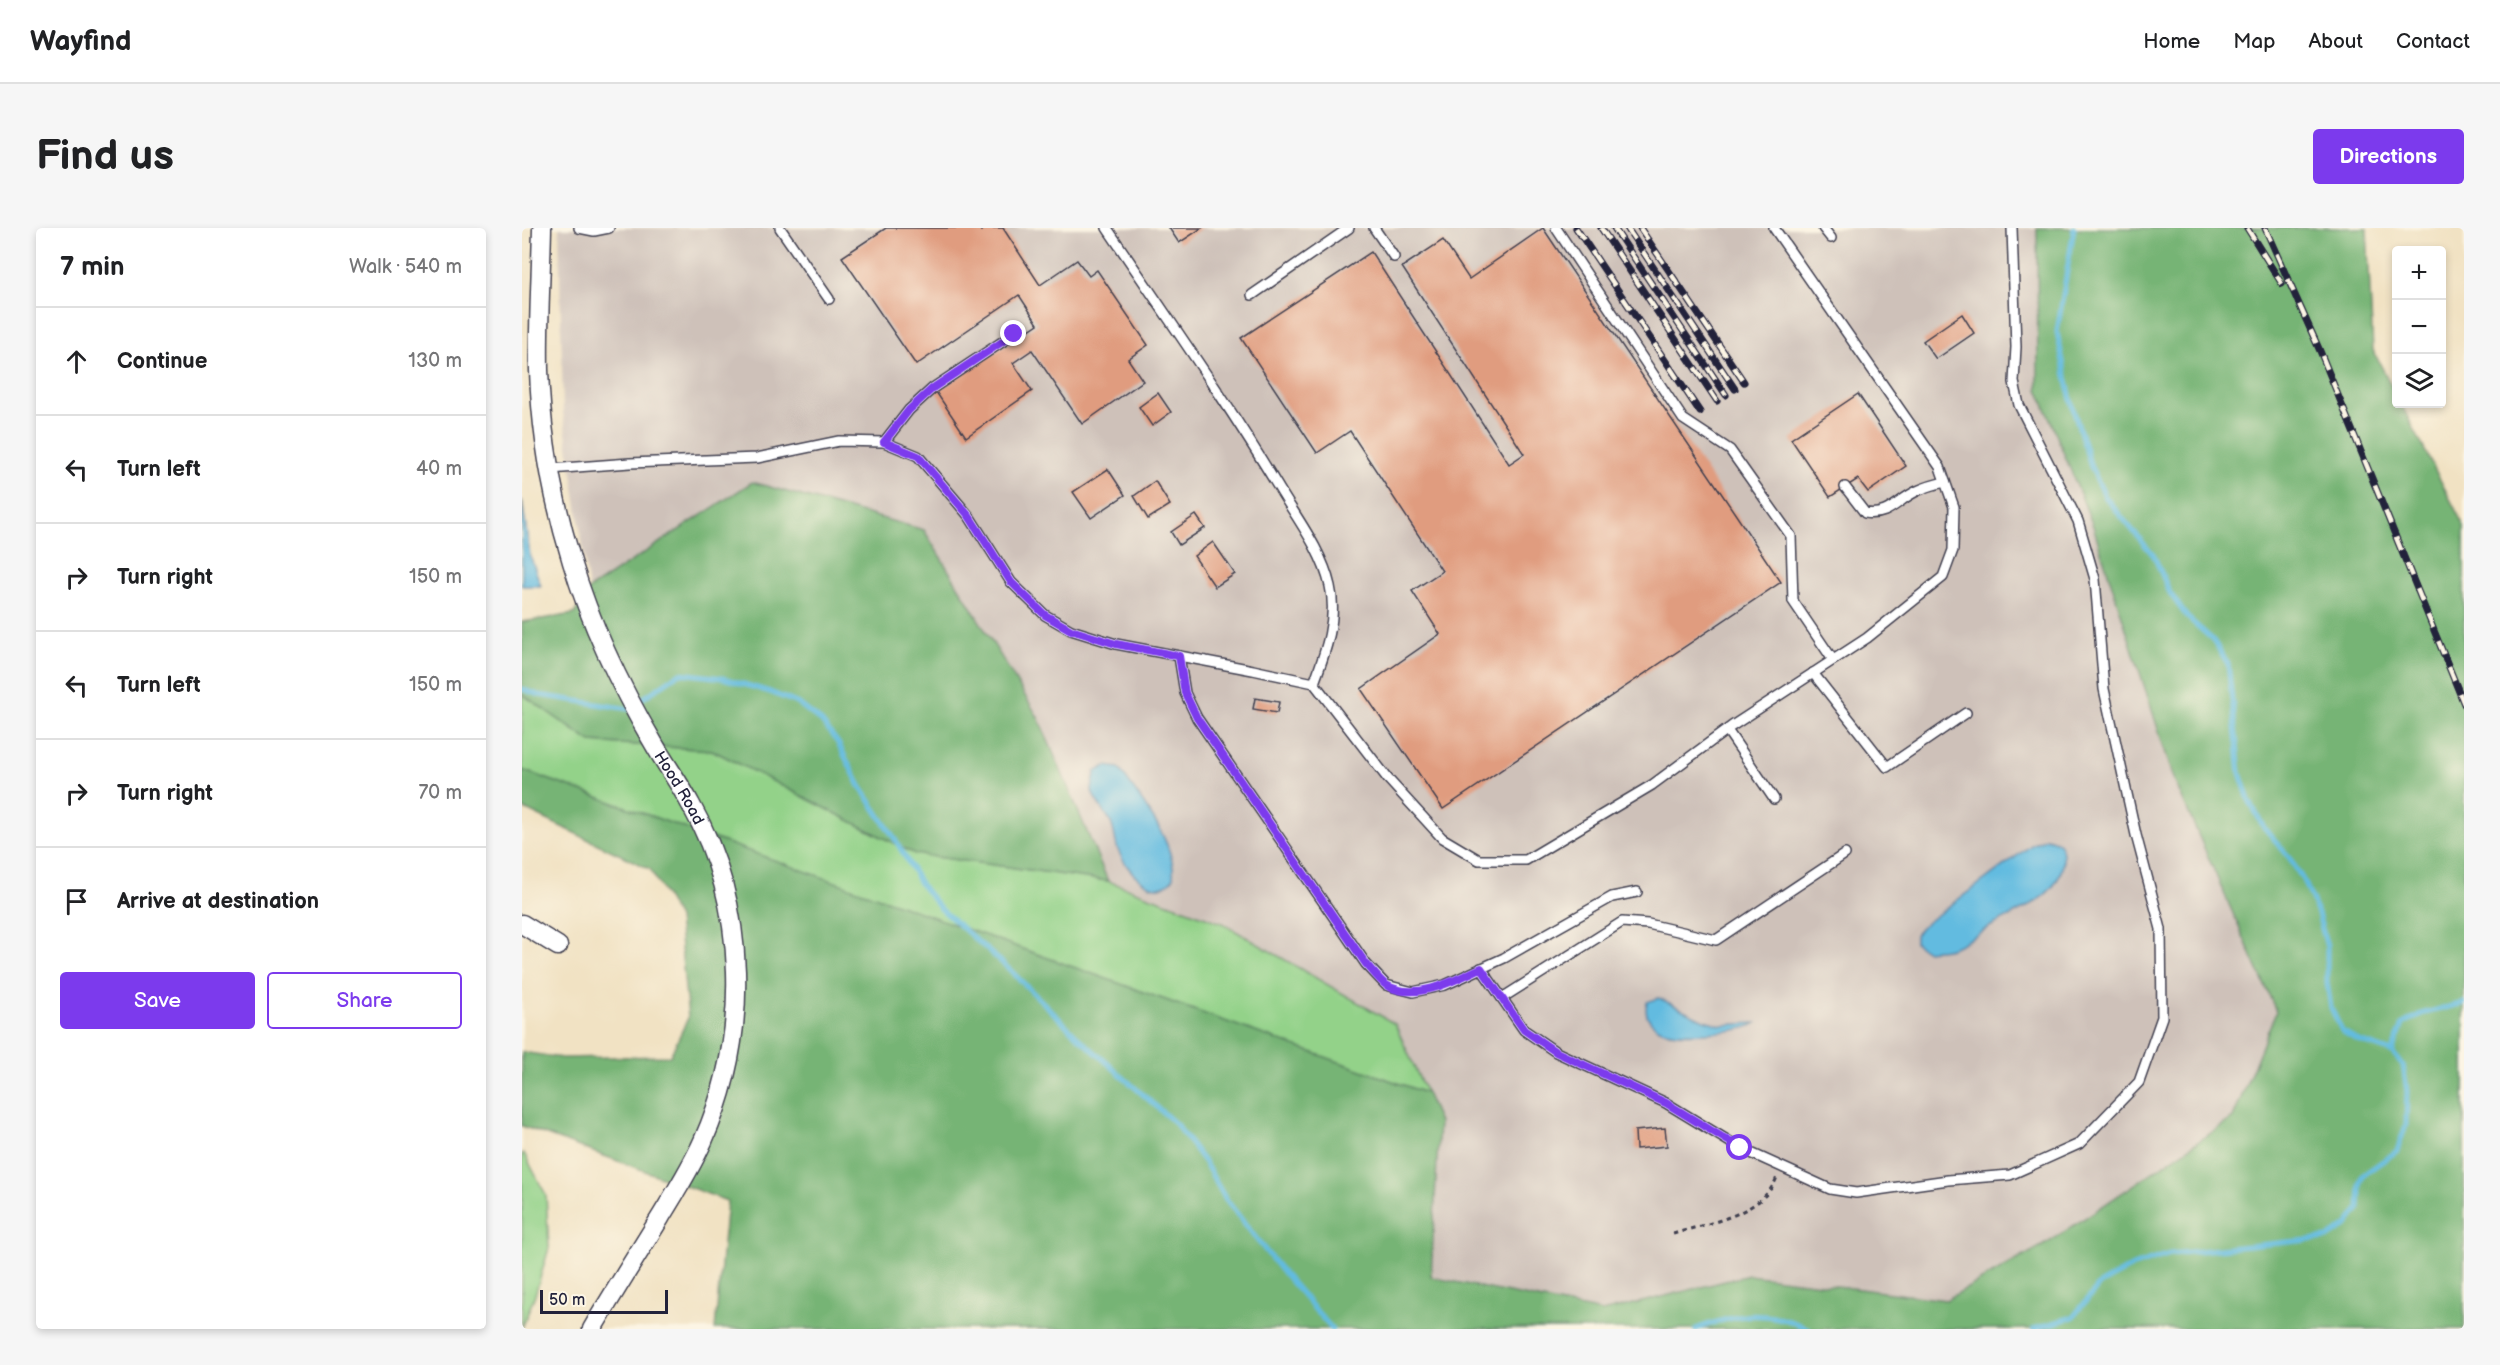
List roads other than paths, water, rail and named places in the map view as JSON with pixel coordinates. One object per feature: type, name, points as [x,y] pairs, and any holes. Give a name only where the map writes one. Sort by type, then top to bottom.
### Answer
[{"type":"street","name":"Hood Road","points":[[542,228],[539,370],[550,469],[558,511],[572,563],[588,608],[624,688],[653,743],[691,805],[717,863],[728,901],[735,942],[737,982],[735,1024],[722,1089],[702,1143],[689,1170],[592,1329]]},
{"type":"street","points":[[522,924],[558,946]]},
{"type":"lane","points":[[579,228],[594,231],[609,228]]},
{"type":"lane","points":[[780,228],[829,299]]},
{"type":"lane","points":[[1107,228],[1266,467],[1320,557],[1330,587],[1333,610],[1328,643],[1314,683]]},
{"type":"lane","points":[[1252,295],[1350,228]]},
{"type":"lane","points":[[1374,228],[1394,256]]},
{"type":"lane","points":[[1556,228],[1683,419],[1730,450],[1791,536],[1793,601],[1833,660]]},
{"type":"lane","points":[[550,469],[757,458],[839,441],[884,442],[918,456],[969,516],[1011,582],[1045,615],[1071,630],[1105,641],[1314,683],[1388,779],[1442,838],[1479,860],[1526,860],[1652,785],[1727,730],[1867,638],[1943,577],[1953,550],[1954,507],[1940,467],[1774,228]]},
{"type":"lane","points":[[1823,228],[1830,238]]},
{"type":"lane","points":[[1481,968],[1524,1030],[1556,1052],[1666,1103],[1740,1148],[1830,1189],[1856,1193],[1948,1180],[2010,1175],[2079,1144],[2139,1082],[2162,1017],[2161,929],[2136,835],[2104,689],[2095,579],[2078,522],[2019,405],[2014,382],[2016,347],[2012,228]]},
{"type":"lane","points":[[884,442],[909,410],[933,388],[1014,334]]},
{"type":"lane","points":[[1845,487],[1865,513],[1876,515],[1888,511],[1916,491],[1945,482]]},
{"type":"lane","points":[[1179,656],[1185,693],[1197,718],[1366,964],[1386,985],[1413,992],[1445,985],[1612,897],[1637,892]]},
{"type":"lane","points":[[1813,673],[1887,766],[1966,713]]},
{"type":"lane","points":[[1727,730],[1774,799]]},
{"type":"lane","points":[[1502,998],[1622,922],[1648,924],[1716,940],[1845,854]]},
{"type":"water","points":[[522,499],[530,555],[541,586],[522,586]]},
{"type":"water","points":[[1106,766],[1119,768],[1163,836],[1173,865],[1173,879],[1166,885],[1158,887],[1141,881],[1122,858],[1111,823],[1092,791],[1095,772]]},
{"type":"water","points":[[2046,838],[2056,841],[2061,846],[2062,870],[2057,881],[2038,900],[1954,947],[1927,951],[1915,943],[1915,935],[1921,927],[2033,844]]},
{"type":"water","points":[[1659,998],[1704,1020],[1721,1025],[1756,1023],[1737,1029],[1693,1033],[1660,1029],[1648,1018],[1646,1006],[1647,1002]]},
{"type":"waterway","points":[[2034,1329],[2073,1317],[2100,1284],[2133,1266],[2170,1254],[2328,1238],[2347,1225],[2359,1209],[2360,1185],[2363,1175],[2397,1151],[2406,1125],[2407,1091],[2403,1065],[2392,1052],[2357,1040],[2342,1031],[2331,1008],[2327,983],[2327,947],[2318,914],[2306,885],[2289,857],[2263,826],[2249,800],[2240,773],[2228,664],[2213,640],[2187,617],[2170,593],[2154,556],[2106,498],[2091,467],[2072,405],[2057,332],[2074,228]]},
{"type":"waterway","points":[[636,703],[680,673],[723,678],[770,692],[799,704],[822,722],[838,743],[860,786],[895,839],[921,885],[941,909],[1009,969],[1078,1037],[1176,1124],[1205,1163],[1225,1198],[1279,1268],[1332,1329]]},
{"type":"waterway","points":[[522,689],[539,695],[629,709]]},
{"type":"waterway","points":[[2392,1052],[2403,1024],[2421,1014],[2464,1003]]},
{"type":"waterway","points":[[1696,1329],[1726,1319],[1753,1316],[1780,1318],[1809,1329]]},
{"type":"railway","points":[[1576,228],[1700,412]]},
{"type":"railway","points":[[1601,228],[1717,401]]},
{"type":"railway","points":[[1614,228],[1726,395]]},
{"type":"railway","points":[[1627,228],[1735,389]]},
{"type":"railway","points":[[1640,228],[1744,382]]},
{"type":"railway","points":[[2247,228],[2282,284]]},
{"type":"railway","points":[[2265,228],[2320,351],[2464,704]]}]
